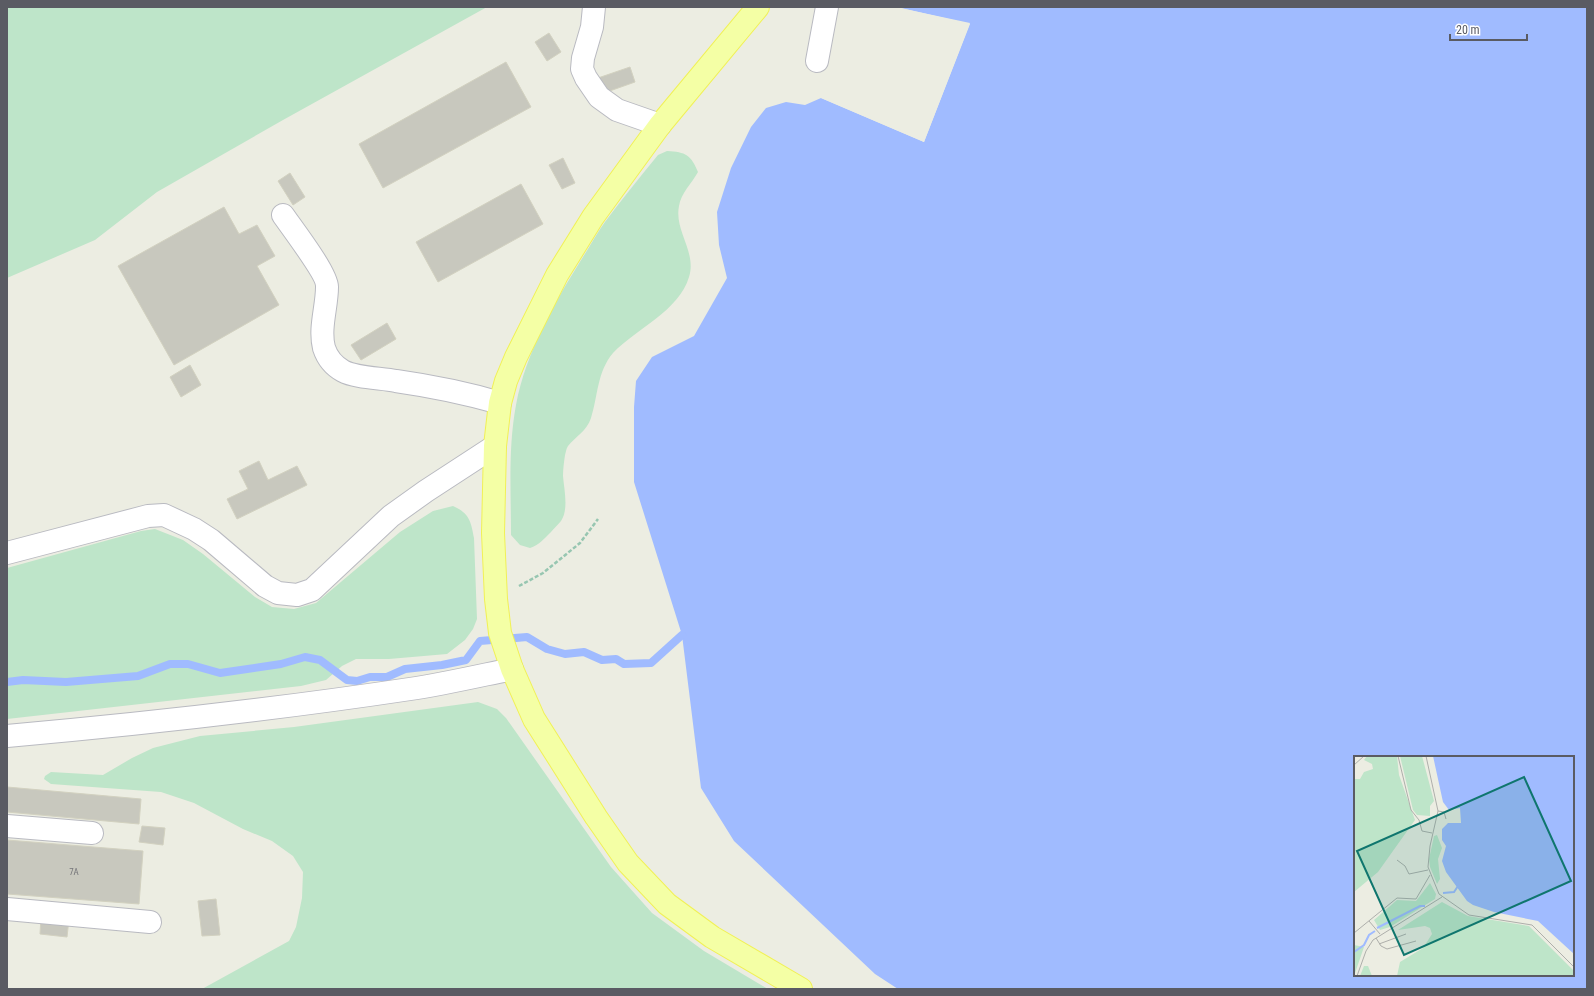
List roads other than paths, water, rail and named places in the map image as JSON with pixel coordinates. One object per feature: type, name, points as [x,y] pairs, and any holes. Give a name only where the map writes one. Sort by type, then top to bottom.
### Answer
[{"type":"main road","points":[[758,7],[660,125],[593,217],[557,275],[516,357],[506,381],[500,403],[495,446],[493,533],[496,599],[500,633],[512,670],[534,719],[596,816],[628,863],[667,904],[712,937],[801,989]]},
{"type":"street","points":[[594,7],[592,27],[583,58],[582,69],[586,78],[599,97],[617,110],[660,125]]},
{"type":"street","points":[[816,61],[827,7]]},
{"type":"street","points":[[283,215],[321,271],[328,285],[322,336],[324,349],[333,364],[344,371],[369,377],[423,385],[476,396],[500,403]]},
{"type":"street","points":[[7,553],[148,516],[164,515],[194,529],[211,540],[265,586],[278,593],[297,595],[312,590],[391,516],[495,446]]},
{"type":"street","points":[[7,736],[140,724],[313,702],[411,689],[512,670]]},
{"type":"street","points":[[7,826],[92,833]]},
{"type":"street","points":[[7,909],[150,922]]},
{"type":"water","points":[[897,7],[1587,7],[1587,989],[898,989],[875,974],[734,841],[701,788],[682,635],[634,482],[634,407],[636,381],[652,357],[694,336],[727,278],[719,245],[717,212],[731,168],[751,127],[766,108],[786,102],[805,105],[821,98],[924,142],[970,24]]},
{"type":"waterway","points":[[7,682],[23,680],[66,682],[138,676],[170,664],[188,664],[220,673],[281,664],[305,657],[320,660],[347,680],[357,681],[370,677],[387,677],[405,669],[442,665],[466,660],[480,641],[527,637],[547,649],[565,654],[584,652],[602,660],[616,659],[624,664],[651,663],[682,635]]}]
